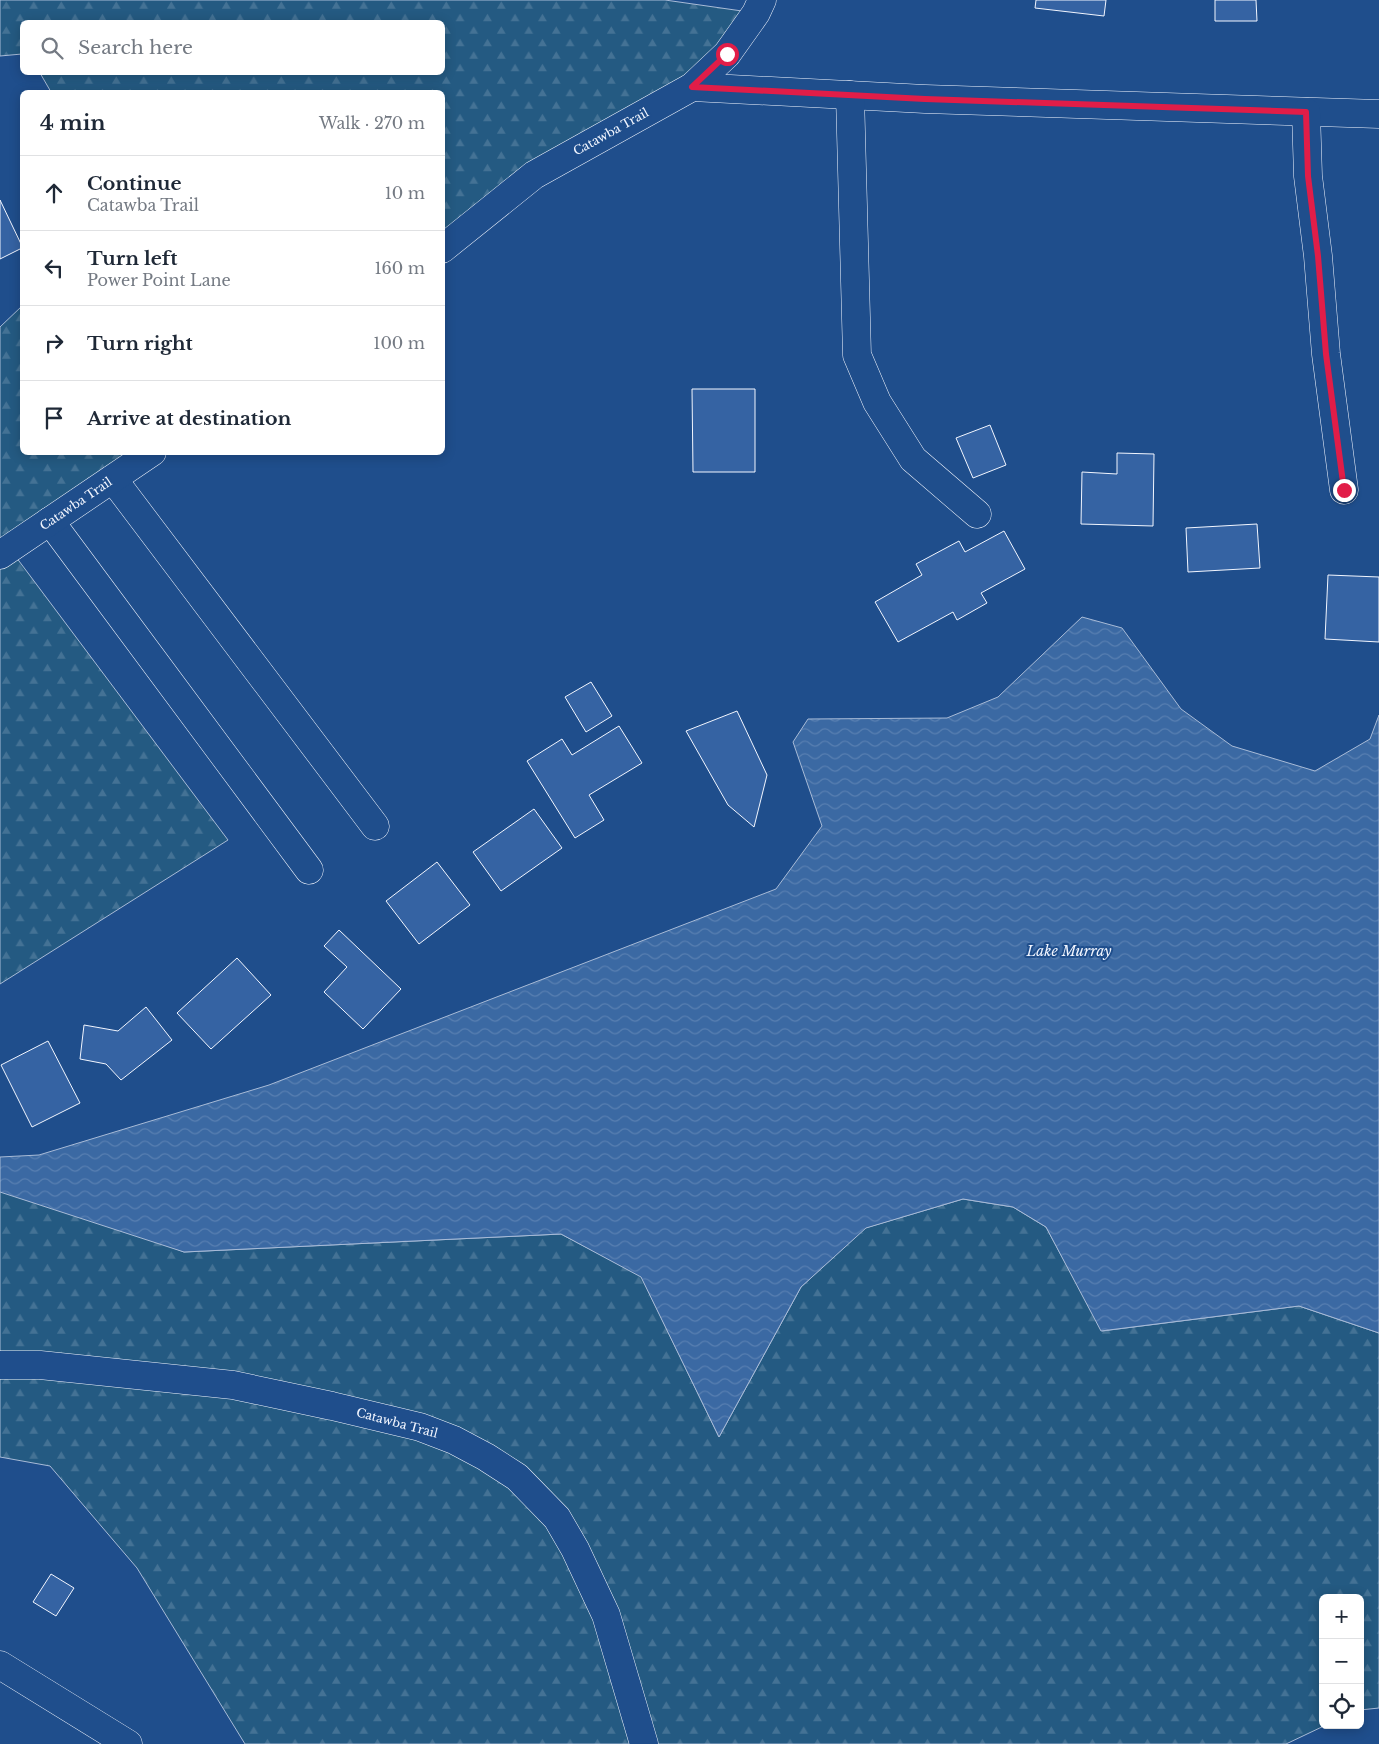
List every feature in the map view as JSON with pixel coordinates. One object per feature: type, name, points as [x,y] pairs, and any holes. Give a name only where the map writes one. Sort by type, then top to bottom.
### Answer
[{"type":"street","name":"Catawba Trail","points":[[445,246],[534,175],[692,87],[727,54],[756,13],[762,0]]},
{"type":"street","points":[[692,87],[850,95],[1379,114]]},
{"type":"street","points":[[850,95],[857,356],[877,402],[913,459],[977,514]]},
{"type":"street","points":[[1306,112],[1308,176],[1318,256],[1326,354],[1344,490]]},
{"type":"street","name":"Catawba Trail","points":[[0,555],[148,455]]},
{"type":"street","points":[[112,479],[375,826]]},
{"type":"street","points":[[50,521],[309,870]]},
{"type":"street","name":"Catawba Trail","points":[[0,1364],[40,1364],[233,1385],[420,1427],[454,1440],[486,1457],[517,1477],[557,1518],[575,1549],[606,1615],[644,1744]]},
{"type":"street","points":[[0,1665],[128,1744]]},
{"type":"green space","points":[[0,0],[665,0],[756,13],[727,54],[445,248],[445,90],[50,90],[41,75],[445,75],[445,20],[20,20],[20,54],[0,56]]},
{"type":"green space","points":[[20,308],[20,455],[149,455],[10,549],[228,840],[0,984],[0,327]]},
{"type":"green space","points":[[0,1180],[184,1252],[561,1234],[641,1276],[719,1437],[801,1287],[865,1228],[963,1199],[1013,1207],[1046,1227],[1102,1331],[1299,1306],[1379,1333],[1379,1708],[1364,1710],[1364,1594],[1319,1594],[1319,1728],[1286,1744],[245,1744],[137,1568],[50,1466],[0,1457]]},
{"type":"water","name":"Lake Murray","points":[[1082,617],[1122,628],[1181,709],[1232,746],[1315,771],[1370,739],[1379,715],[1379,1333],[1299,1306],[1101,1331],[1046,1227],[1013,1207],[963,1199],[866,1228],[801,1287],[719,1437],[641,1277],[561,1234],[184,1252],[0,1192],[0,1157],[39,1155],[269,1085],[776,889],[822,826],[793,742],[808,719],[947,718],[998,697]]},
{"type":"building","points":[[1036,0],[1106,0],[1104,16],[1035,8]]},
{"type":"building","points":[[1215,0],[1256,0],[1257,21],[1215,21]]},
{"type":"building","points":[[0,200],[20,242],[20,249],[0,259]]},
{"type":"building","points":[[692,389],[755,389],[755,472],[693,472]]},
{"type":"building","points":[[990,425],[1006,465],[973,478],[956,438]]},
{"type":"building","points":[[1117,453],[1154,454],[1153,526],[1081,524],[1082,472],[1117,474]]},
{"type":"building","points":[[1257,524],[1260,568],[1188,572],[1186,528]]},
{"type":"building","points":[[1004,531],[1025,569],[981,593],[987,603],[957,620],[953,612],[898,642],[875,602],[922,575],[916,564],[959,541],[965,552]]},
{"type":"building","points":[[1328,575],[1379,577],[1379,642],[1325,639]]},
{"type":"building","points":[[591,682],[612,716],[586,732],[565,697]]},
{"type":"building","points":[[737,711],[767,775],[754,827],[728,805],[686,731]]},
{"type":"building","points":[[619,726],[642,763],[589,795],[604,820],[575,838],[527,761],[562,739],[572,755]]},
{"type":"building","points":[[534,809],[562,848],[501,891],[473,852]]},
{"type":"building","points":[[437,862],[470,905],[419,944],[386,901]]},
{"type":"building","points":[[339,930],[401,989],[363,1029],[324,992],[347,967],[324,946]]},
{"type":"building","points":[[237,958],[271,995],[211,1049],[177,1013]]},
{"type":"building","points":[[146,1007],[172,1040],[121,1080],[106,1064],[80,1059],[84,1025],[118,1031]]},
{"type":"building","points":[[48,1041],[80,1103],[32,1127],[1,1065]]},
{"type":"building","points":[[51,1574],[74,1588],[56,1616],[33,1602]]},
{"type":"route","points":[[727,54],[692,87],[925,99],[1306,112],[1308,176],[1318,256],[1326,354],[1344,490]]}]
